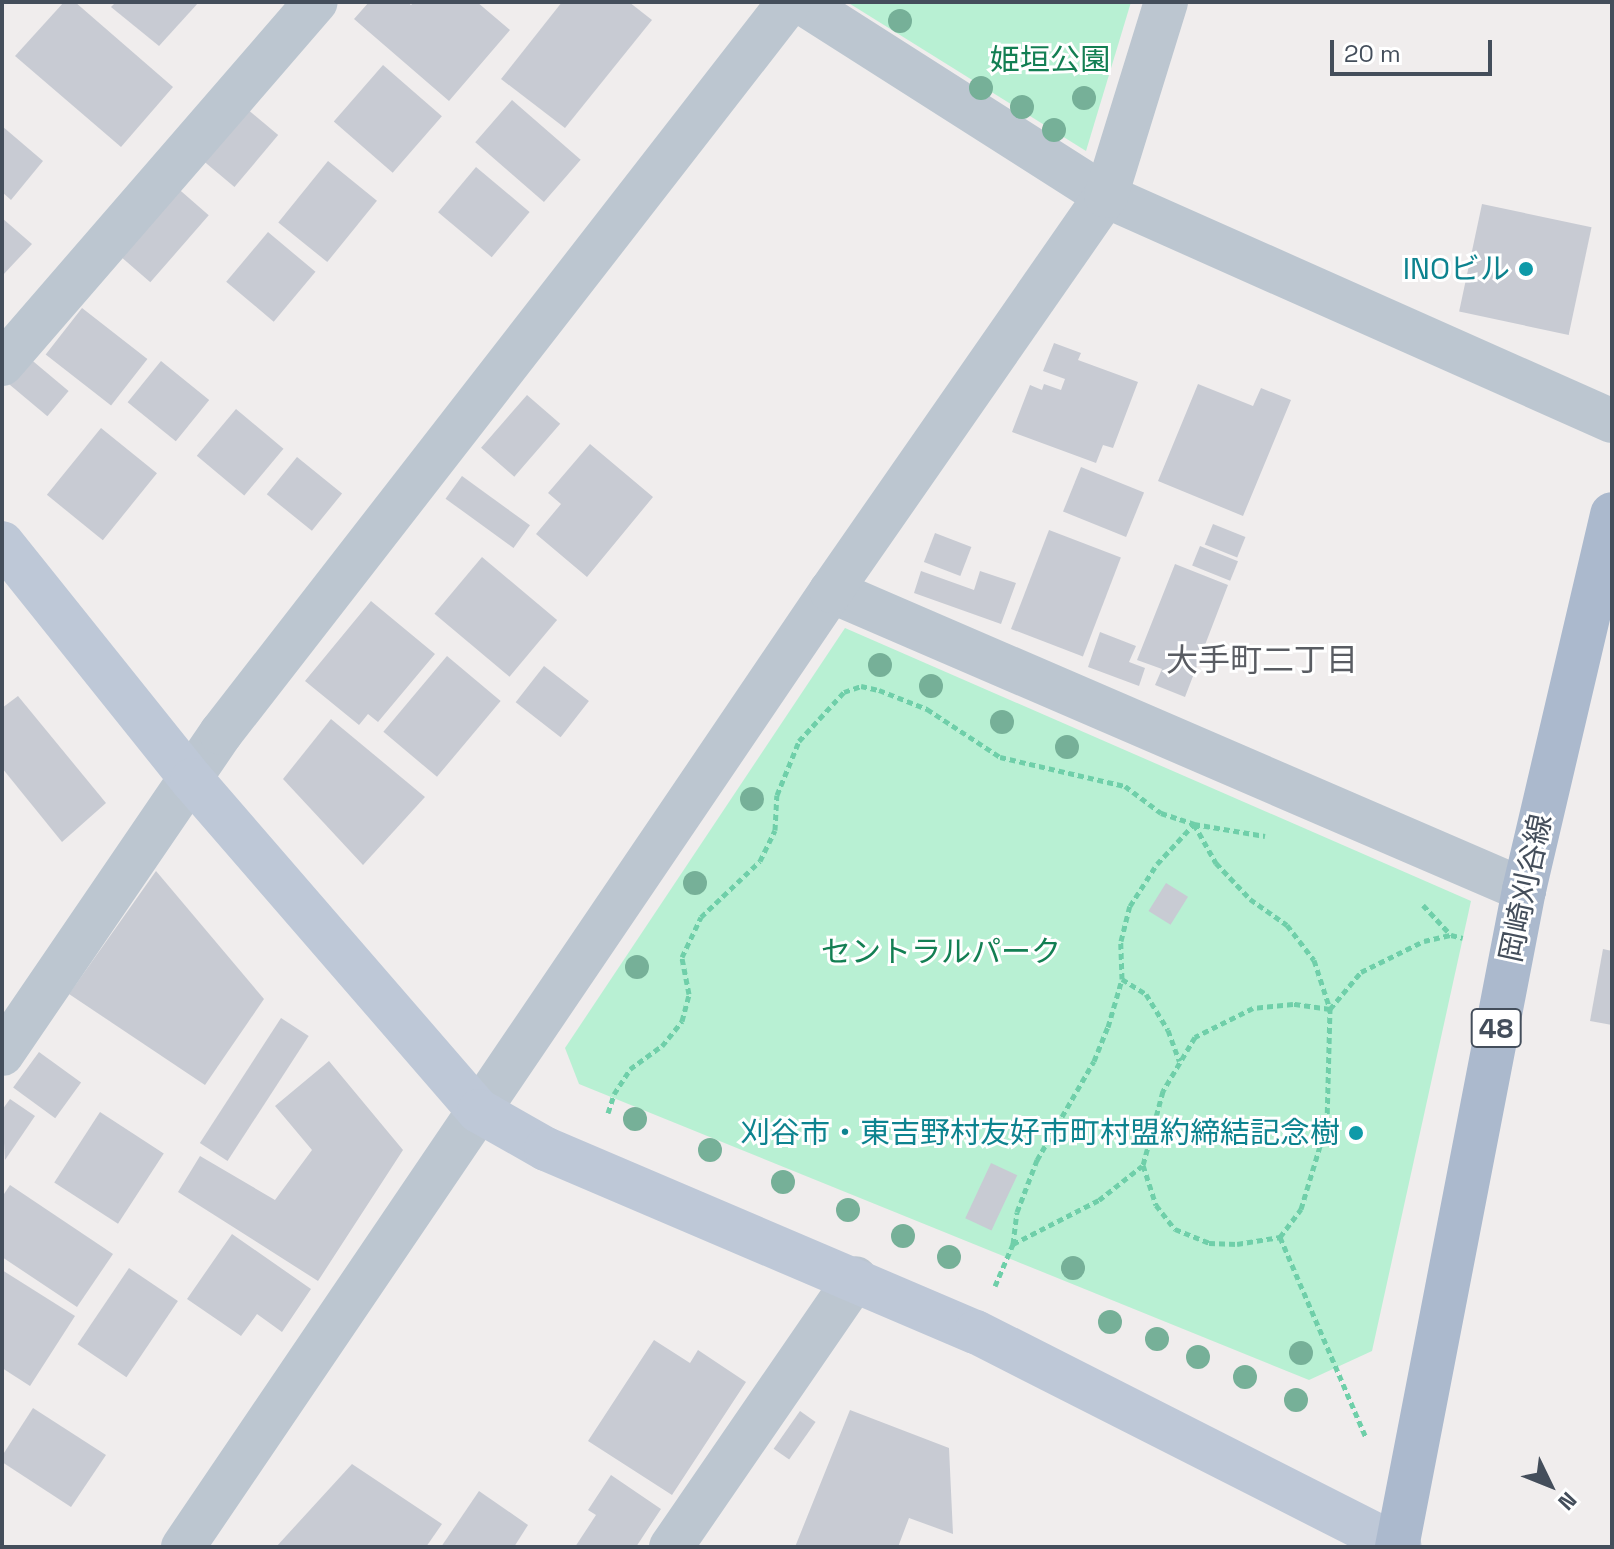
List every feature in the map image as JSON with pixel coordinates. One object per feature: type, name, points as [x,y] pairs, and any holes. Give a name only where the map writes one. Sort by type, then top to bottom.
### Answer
[{"type":"main road","name":"岡崎刈谷線","points":[[1398,1547],[1524,890],[1612,514]]},
{"type":"street","points":[[2,364],[316,2]]},
{"type":"street","points":[[2,1054],[192,780],[221,733],[789,2]]},
{"type":"street","points":[[801,2],[1106,196],[1612,421]]},
{"type":"street","points":[[183,1547],[831,591],[1106,196],[1166,2]]},
{"type":"street","points":[[2,543],[192,780],[479,1111],[546,1149],[856,1278],[976,1332],[1398,1547]]},
{"type":"street","points":[[831,591],[1524,890]]},
{"type":"street","points":[[671,1547],[856,1278]]},
{"type":"path","points":[[608,1113],[614,1094],[630,1069],[662,1046],[682,1021],[689,994],[682,957],[701,917],[760,861],[775,830],[777,795],[799,741],[844,692],[861,686],[879,690],[927,709],[1000,757],[1125,786],[1161,813],[1194,824],[1268,836]]},
{"type":"path","points":[[976,1332],[1013,1244],[1017,1212],[1037,1160],[1094,1061],[1122,979],[1121,941],[1130,906],[1157,864],[1194,824]]},
{"type":"path","points":[[1194,824],[1216,863],[1250,899],[1287,925],[1314,960],[1330,1009],[1327,1123],[1301,1209],[1280,1237],[1237,1244],[1209,1243],[1175,1229],[1156,1205],[1143,1165],[1151,1126],[1179,1062],[1195,1037],[1253,1008],[1293,1004],[1330,1009]]},
{"type":"path","points":[[1412,896],[1451,935]]},
{"type":"path","points":[[1330,1009],[1361,972],[1424,941],[1451,935],[1512,949]]},
{"type":"path","points":[[1122,979],[1146,994],[1168,1030],[1179,1062]]},
{"type":"path","points":[[1013,1244],[1099,1200],[1143,1165]]},
{"type":"path","points":[[1280,1237],[1367,1440]]},
{"type":"green space","name":"姫垣公園","points":[[847,2],[1131,2],[1086,151]]},
{"type":"green space","name":"セントラルパーク","points":[[845,628],[1471,901],[1372,1351],[1309,1380],[579,1084],[565,1048]]},
{"type":"building","points":[[64,2],[75,2],[173,87],[121,147],[15,56]]},
{"type":"building","points":[[116,2],[199,2],[159,46],[111,7]]},
{"type":"building","points":[[369,2],[407,2],[411,5],[414,2],[477,2],[510,30],[449,101],[354,19]]},
{"type":"building","points":[[562,2],[629,2],[652,20],[565,128],[501,79]]},
{"type":"building","points":[[383,65],[442,116],[393,173],[334,122]]},
{"type":"building","points":[[512,100],[581,160],[544,202],[475,142]]},
{"type":"building","points":[[246,108],[278,135],[234,187],[202,160]]},
{"type":"building","points":[[2,126],[43,161],[11,200],[2,192]]},
{"type":"building","points":[[328,161],[377,201],[327,262],[278,222]]},
{"type":"building","points":[[476,167],[530,212],[492,257],[438,212]]},
{"type":"building","points":[[174,185],[209,215],[150,282],[116,252]]},
{"type":"building","name":"INOビル","points":[[1482,204],[1592,227],[1569,335],[1459,312]]},
{"type":"building","points":[[2,218],[32,244],[2,276]]},
{"type":"building","points":[[268,232],[315,272],[274,322],[226,282]]},
{"type":"building","points":[[82,308],[147,359],[111,406],[46,354]]},
{"type":"building","points":[[1054,343],[1081,353],[1078,360],[1138,382],[1113,448],[1103,445],[1096,463],[1012,432],[1030,385],[1042,390],[1044,384],[1061,390],[1065,379],[1043,371]]},
{"type":"building","points":[[28,357],[69,391],[47,416],[7,382]]},
{"type":"building","points":[[161,361],[209,400],[176,441],[128,402]]},
{"type":"building","points":[[1198,384],[1253,406],[1261,388],[1291,400],[1243,516],[1158,481]]},
{"type":"building","points":[[527,395],[560,424],[514,477],[481,448]]},
{"type":"building","points":[[236,409],[283,449],[244,496],[197,456]]},
{"type":"building","points":[[101,428],[157,473],[103,540],[47,495]]},
{"type":"building","points":[[590,444],[653,497],[587,577],[536,534],[561,504],[548,493]]},
{"type":"building","points":[[297,457],[342,494],[312,531],[267,494]]},
{"type":"building","points":[[1081,467],[1144,492],[1126,537],[1063,512]]},
{"type":"building","points":[[462,476],[530,525],[513,548],[446,499]]},
{"type":"building","points":[[1213,524],[1245,537],[1237,558],[1205,544]]},
{"type":"building","points":[[1049,530],[1121,558],[1083,657],[1011,629]]},
{"type":"building","points":[[935,533],[971,547],[960,576],[924,562]]},
{"type":"building","points":[[1200,546],[1238,561],[1230,581],[1192,565]]},
{"type":"building","points":[[482,557],[557,620],[510,677],[434,614]]},
{"type":"building","points":[[1175,564],[1228,585],[1185,697],[1155,685],[1162,669],[1137,660]]},
{"type":"building","points":[[921,571],[974,590],[980,571],[1016,583],[1001,624],[914,593]]},
{"type":"building","points":[[371,601],[435,654],[378,722],[368,714],[359,725],[305,681]]},
{"type":"building","points":[[1100,632],[1136,646],[1129,662],[1145,668],[1139,686],[1088,667]]},
{"type":"building","points":[[447,656],[501,701],[437,777],[383,732]]},
{"type":"building","points":[[544,666],[589,701],[561,737],[516,702]]},
{"type":"building","points":[[18,696],[106,803],[62,842],[2,768],[2,708]]},
{"type":"building","points":[[331,719],[425,797],[363,865],[283,779]]},
{"type":"building","points":[[156,871],[264,999],[205,1085],[69,994]]},
{"type":"building","points":[[1166,883],[1188,897],[1171,925],[1149,911]]},
{"type":"building","points":[[1603,949],[1612,951],[1612,1025],[1590,1021]]},
{"type":"building","points":[[281,1018],[309,1036],[228,1161],[200,1143]]},
{"type":"building","points":[[39,1052],[81,1083],[55,1118],[13,1088]]},
{"type":"building","points":[[329,1061],[403,1150],[318,1281],[178,1192],[200,1156],[275,1200],[312,1150],[275,1106]]},
{"type":"building","points":[[10,1099],[35,1116],[5,1160],[2,1110]]},
{"type":"building","points":[[100,1112],[164,1153],[118,1224],[54,1182]]},
{"type":"building","points":[[991,1163],[1017,1175],[992,1231],[965,1218]]},
{"type":"building","points":[[10,1185],[113,1254],[77,1307],[2,1257],[2,1197]]},
{"type":"building","points":[[232,1234],[311,1289],[282,1332],[257,1314],[241,1336],[187,1299]]},
{"type":"building","points":[[129,1268],[178,1301],[126,1377],[78,1344]]},
{"type":"building","points":[[2,1270],[75,1316],[30,1386],[2,1368]]},
{"type":"building","points":[[654,1340],[690,1363],[698,1350],[746,1382],[672,1495],[588,1441]]},
{"type":"building","points":[[33,1408],[106,1455],[71,1507],[2,1462],[2,1456]]},
{"type":"building","points":[[850,1410],[949,1448],[953,1534],[909,1518],[898,1547],[795,1547]]},
{"type":"building","points":[[800,1411],[816,1422],[789,1460],[774,1449]]},
{"type":"building","points":[[352,1464],[442,1524],[426,1547],[276,1547]]},
{"type":"building","points":[[611,1475],[661,1509],[636,1547],[575,1547],[596,1515],[588,1510]]},
{"type":"building","points":[[479,1491],[528,1525],[514,1547],[441,1547]]},
{"type":"place","name":"INOビル","points":[[1526,269]]},
{"type":"place","name":"刈谷市・東吉野村友好市町村盟約締結記念樹","points":[[1356,1133]]},
{"type":"district","name":"大手町二丁目","points":[[1262,660]]}]
